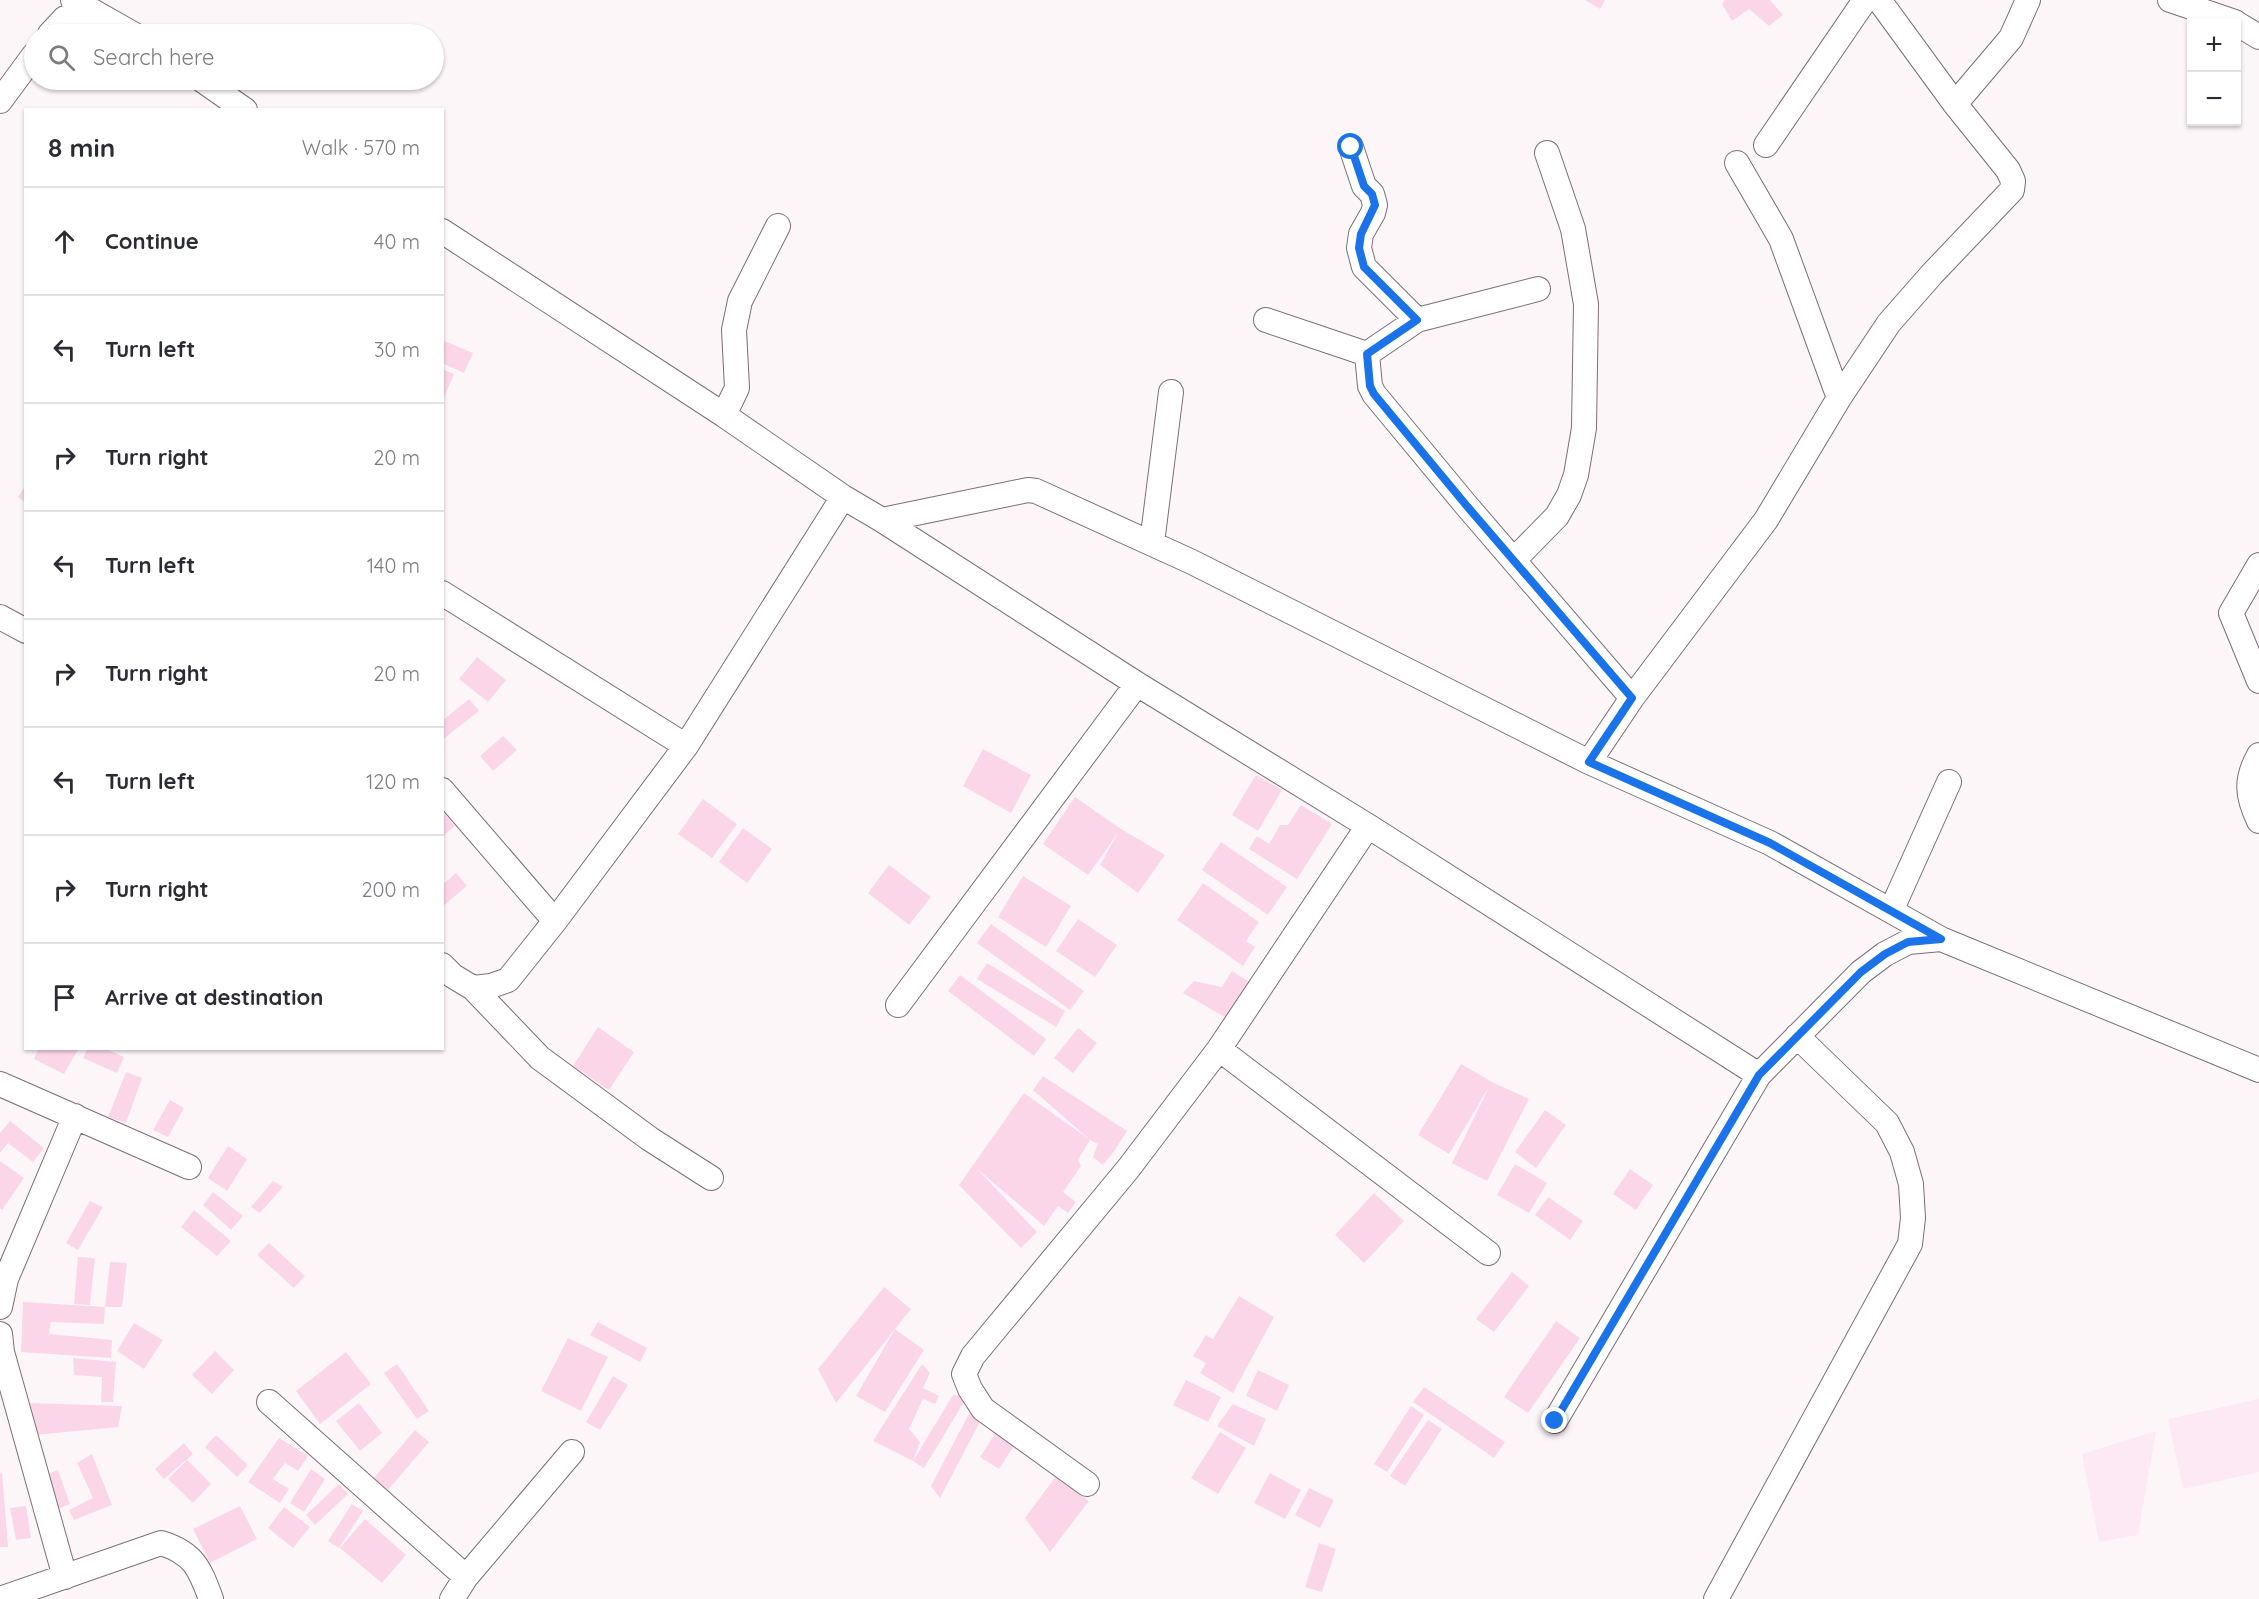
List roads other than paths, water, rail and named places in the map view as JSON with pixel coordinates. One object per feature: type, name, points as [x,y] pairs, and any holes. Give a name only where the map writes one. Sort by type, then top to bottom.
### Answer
[{"type":"street","points":[[73,0],[115,24]]},
{"type":"street","points":[[1766,145],[1865,0]]},
{"type":"street","points":[[1589,762],[1632,698],[1766,520],[1839,398],[1889,323],[2012,190],[2013,181],[2008,170],[1955,104],[1879,0]]},
{"type":"street","points":[[1955,104],[2011,38],[2028,0]]},
{"type":"street","points":[[2170,0],[2222,18]]},
{"type":"street","points":[[59,24],[65,18],[96,13]]},
{"type":"street","points":[[2241,26],[2259,37]]},
{"type":"street","points":[[0,101],[24,69]]},
{"type":"street","points":[[216,90],[242,108]]},
{"type":"street","points":[[1351,147],[1364,186],[1372,194],[1375,205],[1361,234],[1361,260],[1364,267],[1417,320]]},
{"type":"street","points":[[1514,560],[1557,516],[1569,495],[1576,475],[1584,428],[1586,304],[1573,229],[1547,153]]},
{"type":"street","points":[[1737,163],[1781,239],[1839,398]]},
{"type":"street","points":[[723,415],[737,388],[734,330],[740,301],[778,226]]},
{"type":"street","points":[[444,232],[723,415],[843,497],[1137,684],[1368,826],[1759,1075]]},
{"type":"street","points":[[1367,354],[1417,320],[1538,289]]},
{"type":"street","points":[[1266,320],[1367,354]]},
{"type":"street","points":[[1367,354],[1370,386],[1374,394],[1632,698]]},
{"type":"street","points":[[1152,543],[1171,392]]},
{"type":"street","points":[[882,520],[1025,491],[1036,491],[1152,543],[1589,762],[1770,843],[1941,939],[2259,1070]]},
{"type":"street","points":[[473,988],[491,986],[508,980],[555,921],[686,746],[843,497]]},
{"type":"street","points":[[2259,565],[2232,613],[2259,681]]},
{"type":"street","points":[[444,594],[686,746]]},
{"type":"street","points":[[0,617],[24,630]]},
{"type":"street","points":[[898,1005],[1137,684]]},
{"type":"street","points":[[2259,755],[2250,772],[2250,803],[2259,821]]},
{"type":"street","points":[[1891,911],[1949,782]]},
{"type":"street","points":[[444,792],[555,921]]},
{"type":"street","points":[[1087,1484],[983,1409],[970,1389],[964,1374],[973,1356],[1128,1169],[1219,1048],[1368,826]]},
{"type":"street","points":[[1555,1421],[1759,1075],[1861,972],[1885,954],[1908,942],[1941,939]]},
{"type":"street","points":[[444,967],[453,976],[473,988],[540,1058],[650,1139],[711,1178]]},
{"type":"street","points":[[1716,1599],[1910,1244],[1913,1218],[1911,1184],[1902,1152],[1887,1123],[1797,1036]]},
{"type":"street","points":[[1219,1048],[1488,1253]]},
{"type":"street","points":[[0,1084],[189,1167]]},
{"type":"street","points":[[0,1307],[6,1279],[75,1116]]},
{"type":"street","points":[[0,1334],[2,1352],[65,1577]]},
{"type":"street","points":[[269,1401],[466,1577]]},
{"type":"street","points":[[452,1599],[466,1577],[572,1452]]},
{"type":"street","points":[[0,1599],[161,1544],[178,1548],[190,1557],[203,1578],[211,1599]]}]
